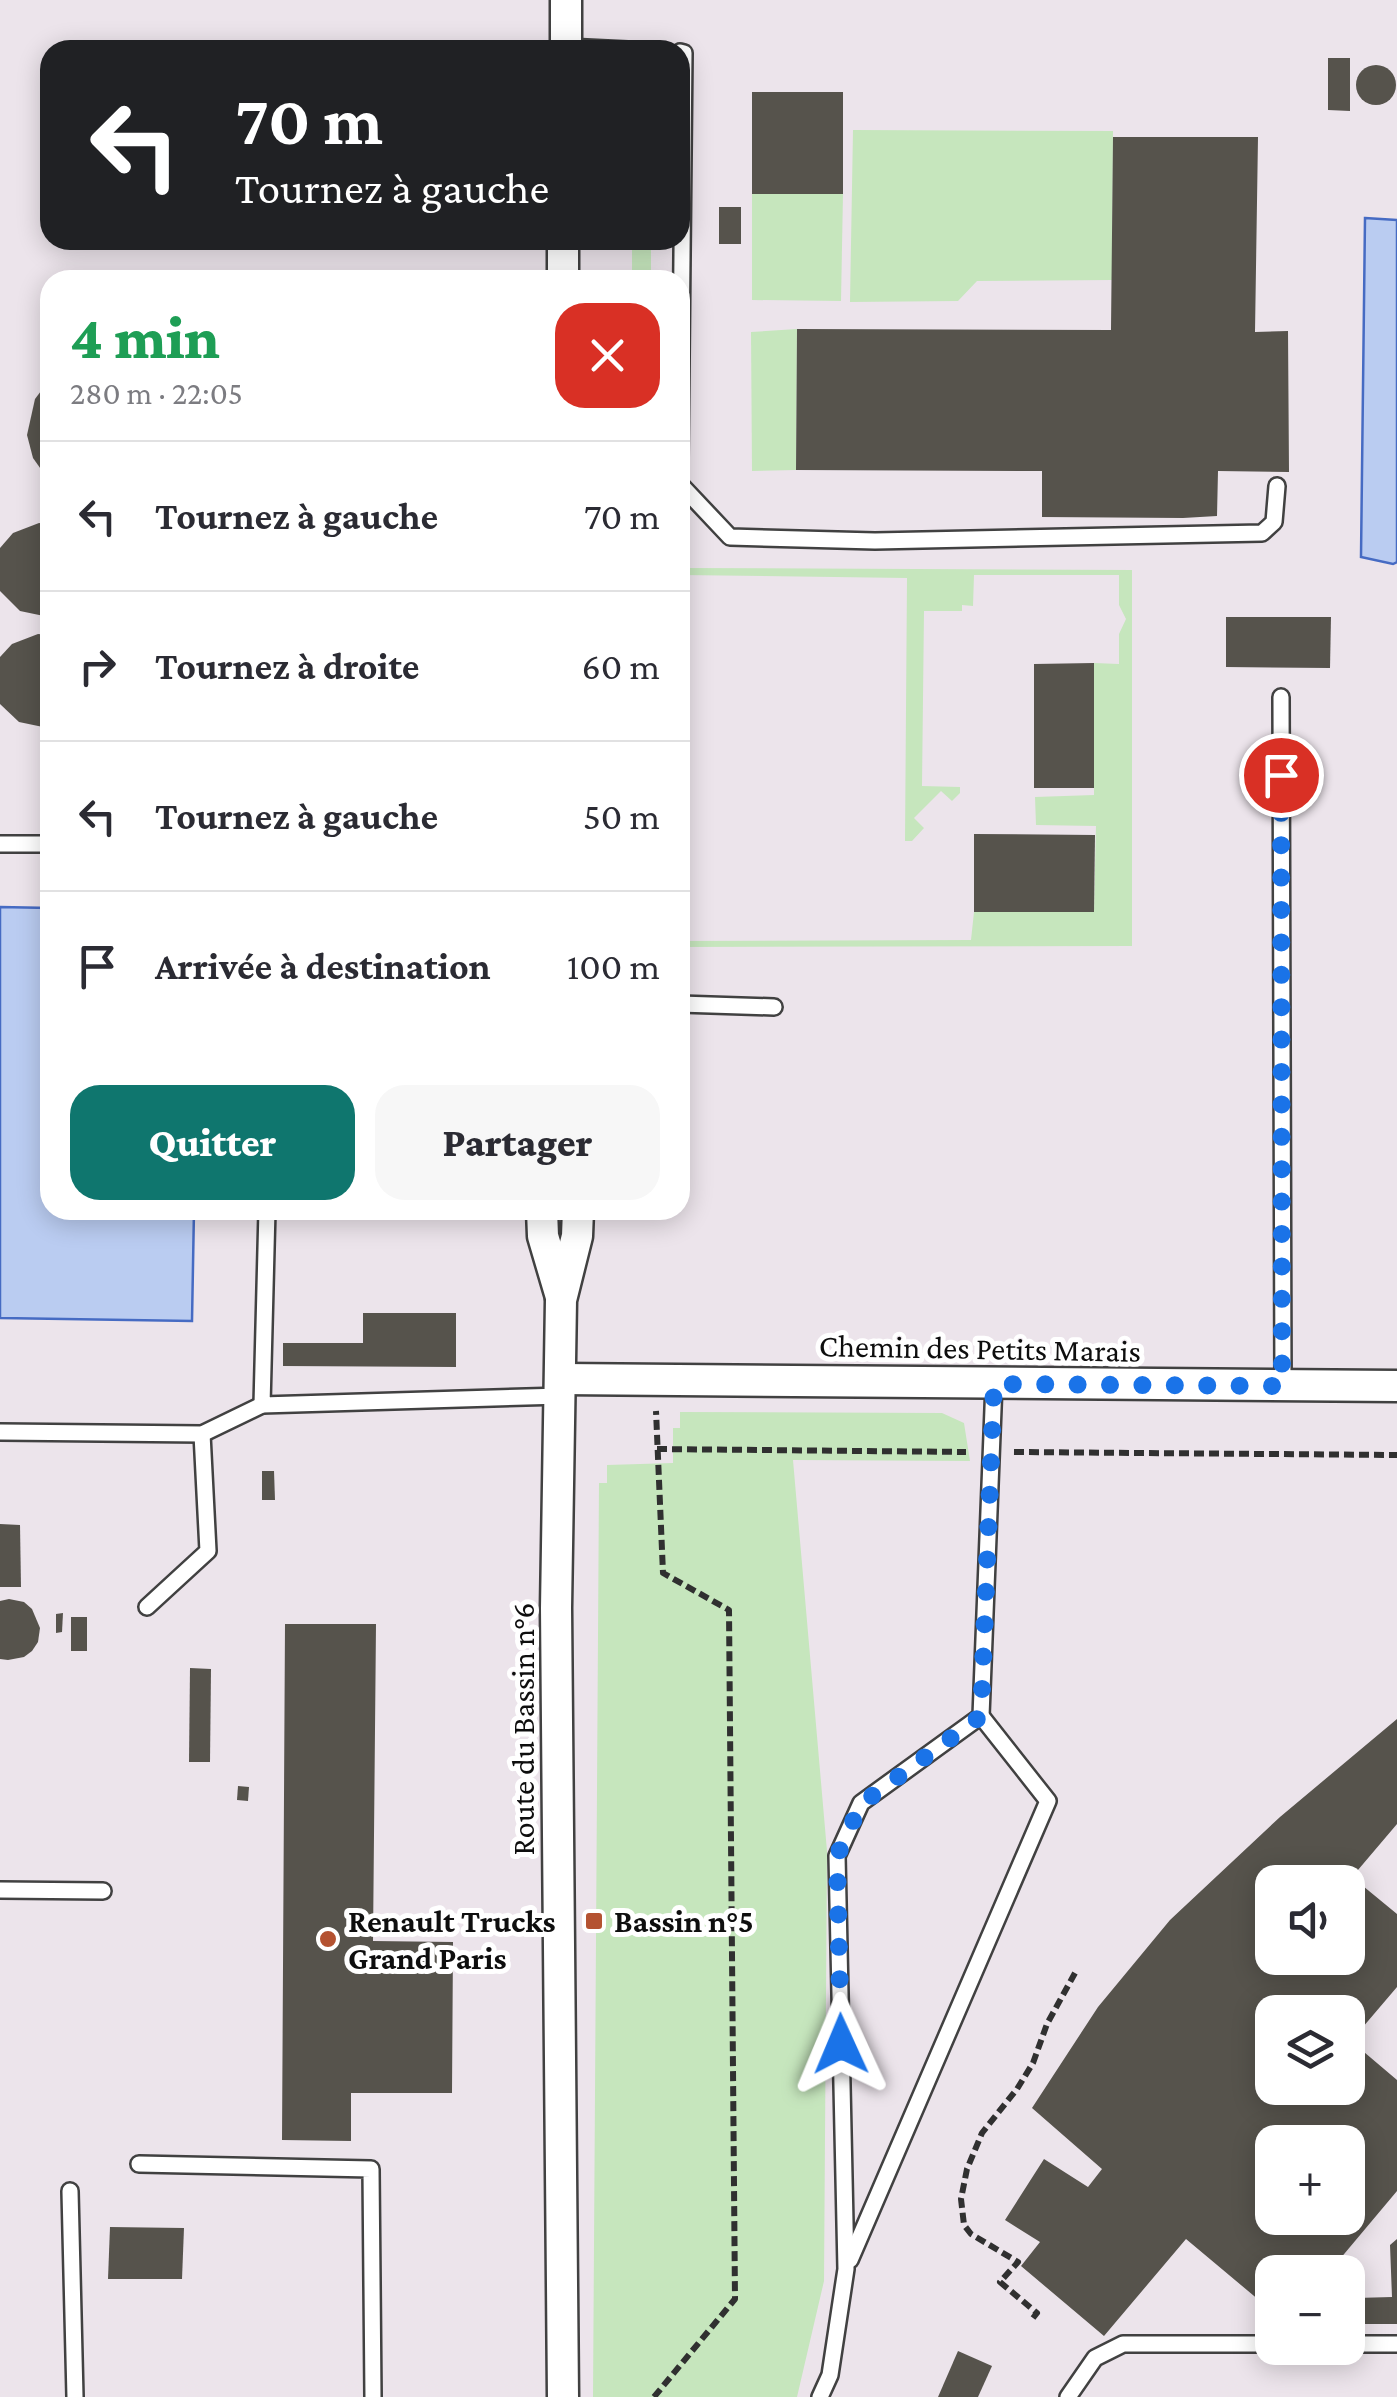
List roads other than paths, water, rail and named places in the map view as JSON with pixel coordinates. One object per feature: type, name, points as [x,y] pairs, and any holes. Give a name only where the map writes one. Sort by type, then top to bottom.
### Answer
[{"type":"street","points":[[566,0],[566,40]]},
{"type":"street","name":"Route du Bassin n°6","points":[[542,1220],[543,1236],[562,1300]]},
{"type":"street","name":"Route du Bassin n°6","points":[[563,2397],[556,1628],[562,1300],[578,1220]]},
{"type":"street","name":"Chemin des Petits Marais","points":[[562,1388],[1397,1386]]},
{"type":"lane","points":[[690,495],[730,537],[874,541],[1262,534],[1274,522],[1277,486]]},
{"type":"lane","points":[[1281,697],[1282,1386]]},
{"type":"lane","points":[[0,844],[40,844]]},
{"type":"lane","points":[[690,1004],[774,1007]]},
{"type":"lane","points":[[262,1405],[267,1220]]},
{"type":"lane","points":[[846,2268],[1048,1802],[981,1716],[994,1384]]},
{"type":"lane","points":[[0,1432],[202,1434],[262,1405],[562,1388]]},
{"type":"lane","points":[[147,1607],[208,1551],[202,1434]]},
{"type":"lane","points":[[820,2397],[830,2375],[846,2268],[837,1856],[861,1804],[981,1716]]},
{"type":"lane","points":[[0,1890],[102,1891]]},
{"type":"lane","points":[[139,2164],[371,2169],[373,2397]]},
{"type":"lane","points":[[70,2191],[75,2397]]},
{"type":"lane","points":[[1068,2397],[1095,2358],[1123,2344],[1255,2344]]},
{"type":"lane","points":[[1365,2344],[1397,2344]]},
{"type":"water","points":[[1365,218],[1397,220],[1397,562],[1393,564],[1361,557]]},
{"type":"water","points":[[0,907],[40,908],[40,1220],[194,1220],[192,1321],[0,1318]]},
{"type":"place","name":"Bassin n°5","points":[[594,1921]]},
{"type":"place","name":"Renault Trucks Grand Paris","points":[[328,1939]]}]
